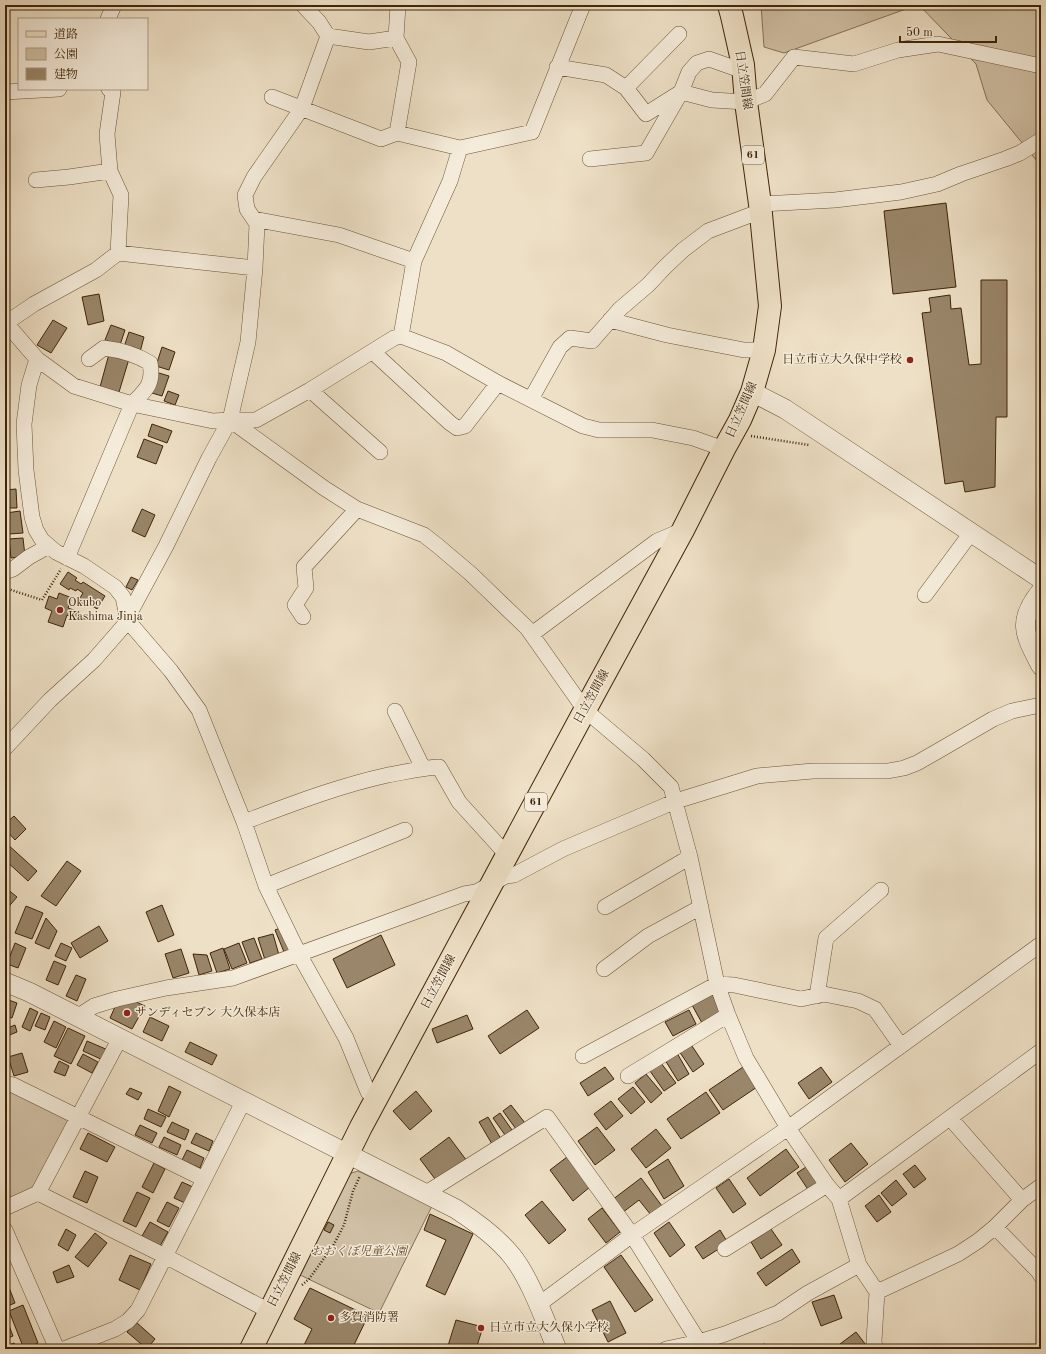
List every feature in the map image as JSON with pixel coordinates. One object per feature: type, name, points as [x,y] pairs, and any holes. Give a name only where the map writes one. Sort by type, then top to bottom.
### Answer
[{"type":"main road","name":"日立笠間線","points":[[251,1349],[376,1098],[683,530],[740,420],[752,392],[764,350],[770,306],[760,207],[743,71],[729,5]]},
{"type":"street","points":[[108,18],[114,5]]},
{"type":"street","points":[[303,5],[319,22],[328,36],[369,42],[396,38]]},
{"type":"street","points":[[397,133],[409,62],[396,38],[398,5]]},
{"type":"street","points":[[272,97],[381,139],[397,133],[460,148],[532,132],[583,5]]},
{"type":"street","points":[[626,88],[679,34]]},
{"type":"street","points":[[5,748],[50,700],[94,660],[128,621],[131,611],[230,420],[248,342],[255,268],[257,224],[247,209],[245,195],[254,177],[302,108],[328,36]]},
{"type":"street","points":[[557,67],[606,75],[626,88],[646,114],[682,92],[712,100],[746,102],[765,94],[794,57],[854,64],[898,50],[938,44],[1041,66]]},
{"type":"street","points":[[590,159],[646,153],[682,92],[690,72],[696,63],[708,59],[743,71]]},
{"type":"street","points":[[5,92],[41,90]]},
{"type":"street","points":[[110,90],[113,92],[106,134],[110,171],[121,195],[118,253]]},
{"type":"street","points":[[531,400],[560,347],[570,338],[592,341],[620,309],[648,285],[683,250],[708,231],[760,207],[901,192],[930,186],[1020,153],[1041,140]]},
{"type":"street","points":[[401,336],[414,261],[450,181],[460,148]]},
{"type":"street","points":[[36,180],[110,171]]},
{"type":"street","points":[[254,219],[339,235],[414,261]]},
{"type":"street","points":[[255,268],[118,253],[96,270],[34,304],[6,322],[37,359],[74,386],[132,404],[213,421],[256,420],[310,390],[394,338],[401,336],[446,353],[498,383],[583,426],[598,430],[652,430],[693,438],[724,449]]},
{"type":"street","points":[[610,320],[675,336],[744,350],[764,350]]},
{"type":"street","points":[[67,558],[132,404],[146,390],[152,375],[150,363],[124,351],[104,348],[89,359]]},
{"type":"street","points":[[373,352],[450,423],[458,428],[465,426],[498,383]]},
{"type":"street","points":[[37,359],[29,386],[24,424],[26,470],[32,517],[36,530],[42,540],[56,552],[84,566],[115,587],[123,597],[128,621],[171,671],[199,710],[244,822],[266,886],[299,954],[346,1038],[368,1092],[376,1098]]},
{"type":"street","points":[[310,390],[380,452]]},
{"type":"street","points":[[752,392],[772,401],[1041,579]]},
{"type":"street","points":[[230,420],[324,488],[357,509],[424,535],[438,546],[527,628],[585,710],[643,759],[671,787],[690,857],[717,984],[728,1015],[746,1058],[788,1128],[827,1185],[839,1199],[859,1265],[877,1292],[874,1341],[876,1349]]},
{"type":"street","points":[[303,617],[295,605],[306,588],[304,567],[357,509]]},
{"type":"street","points":[[532,634],[657,542],[683,530]]},
{"type":"street","points":[[925,595],[971,533]]},
{"type":"street","points":[[74,541],[84,566]]},
{"type":"street","points":[[5,572],[13,569],[29,557],[48,546]]},
{"type":"street","points":[[1041,591],[1031,606],[1025,624],[1026,636],[1041,666]]},
{"type":"street","points":[[77,1017],[94,1006],[117,999],[166,988],[233,978],[464,894],[476,892],[490,886],[506,876],[514,875],[563,849],[676,801],[757,776],[813,771],[888,771],[904,768],[917,763],[993,719],[1012,711],[1041,705]]},
{"type":"street","points":[[395,711],[423,768]]},
{"type":"street","points":[[244,822],[320,794],[373,779],[423,768],[439,767],[458,802],[507,855]]},
{"type":"street","points":[[266,886],[405,830]]},
{"type":"street","points":[[605,907],[690,857]]},
{"type":"street","points":[[816,996],[826,938],[881,890]]},
{"type":"street","points":[[604,969],[648,936],[701,907]]},
{"type":"street","points":[[538,1305],[632,1235],[788,1128],[1041,944]]},
{"type":"street","points":[[5,982],[29,992],[243,1102],[426,1192],[478,1223],[512,1256],[526,1278],[557,1349]]},
{"type":"street","points":[[583,1056],[717,984],[734,985],[801,999],[824,994],[858,1001],[875,1010],[901,1046]]},
{"type":"street","points":[[628,1076],[728,1015]]},
{"type":"street","points":[[5,1208],[38,1193],[120,1038]]},
{"type":"street","points":[[839,1199],[1041,1051]]},
{"type":"street","points":[[5,1083],[13,1085],[204,1179]]},
{"type":"street","points":[[64,1349],[115,1329],[128,1321],[138,1310],[243,1102]]},
{"type":"street","points":[[426,1192],[547,1117],[632,1235],[699,1342]]},
{"type":"street","points":[[950,1118],[1022,1200]]},
{"type":"street","points":[[725,1249],[827,1185]]},
{"type":"street","points":[[877,1292],[958,1254],[978,1241],[995,1227],[1022,1200],[1041,1186]]},
{"type":"street","points":[[38,1193],[165,1256],[269,1311]]},
{"type":"street","points":[[995,1227],[1038,1271],[1041,1276]]},
{"type":"street","points":[[5,1230],[57,1349]]},
{"type":"street","points":[[666,1349],[699,1342],[725,1334],[778,1313],[808,1293],[859,1265]]},
{"type":"path","points":[[750,436],[812,445]]},
{"type":"path","points":[[5,588],[42,600],[67,558]]},
{"type":"path","points":[[298,1289],[309,1279],[333,1246],[344,1225],[353,1191],[364,1171]]},
{"type":"green space","points":[[761,5],[917,5],[784,53],[764,47]]},
{"type":"green space","points":[[919,5],[1041,5],[1041,166],[987,100],[976,64]]},
{"type":"green space","points":[[5,1089],[72,1122],[37,1189],[5,1201]]},
{"type":"green space","name":"おおくぼ児童公園","points":[[358,1171],[432,1206],[379,1313],[298,1274],[348,1174]]},
{"type":"building","points":[[946,203],[956,287],[893,294],[884,211]]},
{"type":"building","points":[[981,280],[1007,280],[1007,417],[996,417],[995,487],[965,492],[963,481],[945,484],[922,313],[931,312],[929,298],[950,295],[951,309],[961,308],[969,365],[981,364]]},
{"type":"building","points":[[99,294],[104,321],[88,325],[82,297]]},
{"type":"building","points":[[53,320],[67,328],[51,353],[37,345]]},
{"type":"building","points":[[111,325],[125,330],[120,345],[105,340]]},
{"type":"building","points":[[129,332],[144,337],[140,352],[124,347]]},
{"type":"building","points":[[162,347],[175,352],[169,370],[156,366]]},
{"type":"building","points":[[109,354],[129,359],[119,392],[100,387]]},
{"type":"building","points":[[159,373],[169,376],[162,396],[152,393]]},
{"type":"building","points":[[168,391],[179,395],[175,405],[164,401]]},
{"type":"building","points":[[152,424],[172,431],[167,443],[148,436]]},
{"type":"building","points":[[144,439],[163,446],[156,464],[137,457]]},
{"type":"building","points":[[16,489],[17,508],[5,508],[5,490]]},
{"type":"building","points":[[142,509],[155,515],[145,537],[132,531]]},
{"type":"building","points":[[20,511],[23,533],[9,534],[6,513]]},
{"type":"building","points":[[23,538],[25,556],[11,558],[9,539]]},
{"type":"building","points":[[68,572],[77,578],[75,580],[81,584],[83,582],[105,596],[97,609],[85,601],[83,604],[78,601],[83,593],[77,589],[76,591],[70,588],[69,590],[60,584]]},
{"type":"building","points":[[131,577],[138,580],[132,590],[126,587]]},
{"type":"building","name":"Okubo Kashima Jinja","points":[[59,593],[72,598],[68,608],[79,612],[77,619],[67,615],[63,627],[48,622],[52,611],[45,608],[49,596],[57,599]]},
{"type":"building","points":[[14,816],[26,829],[15,840],[5,829],[5,824]]},
{"type":"building","points":[[6,843],[37,871],[28,881],[5,860]]},
{"type":"building","points":[[67,861],[81,871],[56,906],[41,896]]},
{"type":"building","points":[[6,888],[17,897],[5,911],[5,889]]},
{"type":"building","points":[[162,905],[174,935],[158,942],[146,912]]},
{"type":"building","points":[[26,906],[43,913],[32,939],[15,933]]},
{"type":"building","points":[[46,918],[57,931],[49,949],[35,943]]},
{"type":"building","points":[[99,926],[108,941],[80,958],[71,943]]},
{"type":"building","points":[[283,927],[291,949],[284,952],[275,930]]},
{"type":"building","points":[[273,934],[279,955],[265,960],[258,938]]},
{"type":"building","points":[[381,935],[395,965],[347,988],[333,959]]},
{"type":"building","points":[[254,938],[262,959],[250,963],[242,942]]},
{"type":"building","points":[[15,943],[26,948],[18,968],[7,964]]},
{"type":"building","points":[[61,943],[72,948],[66,961],[55,956]]},
{"type":"building","points":[[239,943],[247,963],[232,969],[224,949]]},
{"type":"building","points":[[223,948],[230,969],[217,973],[210,953]]},
{"type":"building","points":[[181,949],[189,973],[173,978],[165,954]]},
{"type":"building","points":[[193,954],[207,955],[212,971],[199,975]]},
{"type":"building","points":[[54,961],[66,966],[58,985],[46,980]]},
{"type":"building","points":[[76,975],[86,979],[77,1001],[66,996]]},
{"type":"building","points":[[715,993],[724,1011],[702,1023],[692,1005]]},
{"type":"building","points":[[6,999],[17,1003],[12,1018],[5,1016]]},
{"type":"building","name":"サンディセブン 大久保本店","points":[[134,1001],[145,1006],[132,1029],[110,1018],[115,1007]]},
{"type":"building","points":[[30,1008],[38,1012],[30,1031],[22,1027]]},
{"type":"building","points":[[527,1010],[539,1028],[500,1054],[488,1036]]},
{"type":"building","points":[[689,1010],[696,1024],[673,1036],[665,1022]]},
{"type":"building","points":[[41,1013],[50,1017],[45,1030],[35,1026]]},
{"type":"building","points":[[467,1015],[473,1029],[437,1043],[432,1029]]},
{"type":"building","points":[[150,1017],[169,1026],[162,1041],[143,1032]]},
{"type":"building","points":[[54,1021],[66,1027],[56,1048],[44,1042]]},
{"type":"building","points":[[15,1025],[17,1032],[7,1036],[5,1029]]},
{"type":"building","points":[[68,1028],[85,1036],[71,1064],[54,1056]]},
{"type":"building","points":[[87,1041],[108,1050],[103,1060],[83,1051]]},
{"type":"building","points":[[190,1042],[217,1055],[212,1065],[185,1052]]},
{"type":"building","points":[[690,1043],[704,1064],[693,1072],[679,1051]]},
{"type":"building","points":[[22,1053],[28,1072],[14,1076],[8,1057]]},
{"type":"building","points":[[677,1053],[689,1074],[678,1081],[665,1060]]},
{"type":"building","points":[[83,1054],[98,1062],[92,1073],[77,1065]]},
{"type":"building","points":[[59,1061],[69,1066],[65,1076],[54,1072]]},
{"type":"building","points":[[661,1063],[676,1083],[664,1091],[650,1071]]},
{"type":"building","points":[[746,1065],[760,1085],[723,1110],[709,1090]]},
{"type":"building","points":[[605,1067],[614,1079],[588,1096],[580,1083]]},
{"type":"building","points":[[821,1067],[832,1082],[809,1099],[798,1083]]},
{"type":"building","points":[[646,1074],[662,1093],[651,1103],[635,1083]]},
{"type":"building","points":[[169,1086],[181,1092],[169,1117],[158,1111]]},
{"type":"building","points":[[633,1087],[645,1102],[631,1114],[618,1099]]},
{"type":"building","points":[[130,1088],[142,1093],[138,1100],[126,1094]]},
{"type":"building","points":[[416,1091],[432,1111],[410,1130],[393,1111]]},
{"type":"building","points":[[706,1092],[720,1113],[681,1139],[667,1119]]},
{"type":"building","points":[[611,1101],[623,1116],[606,1130],[594,1114]]},
{"type":"building","points":[[511,1105],[525,1123],[516,1129],[503,1111]]},
{"type":"building","points":[[148,1109],[166,1117],[161,1127],[144,1119]]},
{"type":"building","points":[[500,1113],[512,1130],[505,1135],[493,1118]]},
{"type":"building","points":[[488,1117],[501,1139],[492,1144],[479,1122]]},
{"type":"building","points":[[172,1122],[189,1130],[185,1140],[167,1132]]},
{"type":"building","points":[[140,1125],[157,1133],[152,1143],[135,1135]]},
{"type":"building","points":[[597,1127],[615,1150],[595,1165],[578,1141]]},
{"type":"building","points":[[656,1129],[671,1148],[646,1168],[631,1149]]},
{"type":"building","points":[[88,1133],[115,1147],[107,1162],[80,1149]]},
{"type":"building","points":[[196,1133],[213,1141],[209,1151],[191,1143]]},
{"type":"building","points":[[164,1137],[181,1145],[177,1155],[159,1147]]},
{"type":"building","points":[[449,1137],[467,1161],[438,1183],[420,1159]]},
{"type":"building","points":[[851,1143],[868,1164],[845,1182],[829,1160]]},
{"type":"building","points":[[786,1149],[799,1167],[760,1196],[747,1178]]},
{"type":"building","points":[[187,1150],[204,1158],[200,1168],[182,1160]]},
{"type":"building","points":[[567,1157],[590,1187],[573,1201],[550,1170]]},
{"type":"building","points":[[668,1159],[684,1186],[664,1199],[648,1172]]},
{"type":"building","points":[[154,1163],[165,1169],[153,1193],[142,1187]]},
{"type":"building","points":[[809,1165],[821,1183],[809,1191],[797,1173]]},
{"type":"building","points":[[915,1165],[926,1179],[914,1188],[903,1174]]},
{"type":"building","points":[[85,1171],[98,1177],[87,1203],[73,1197]]},
{"type":"building","points":[[641,1178],[662,1206],[651,1215],[639,1200],[622,1213],[612,1200]]},
{"type":"building","points":[[729,1179],[746,1204],[733,1213],[716,1188]]},
{"type":"building","points":[[896,1180],[907,1194],[892,1206],[881,1193]]},
{"type":"building","points":[[182,1182],[193,1187],[185,1203],[174,1198]]},
{"type":"building","points":[[137,1192],[150,1198],[136,1227],[123,1221]]},
{"type":"building","points":[[879,1195],[891,1212],[877,1222],[865,1206]]},
{"type":"building","points":[[542,1201],[566,1230],[549,1244],[525,1215]]},
{"type":"building","points":[[167,1202],[179,1208],[169,1227],[157,1221]]},
{"type":"building","points":[[602,1208],[620,1232],[606,1243],[588,1219]]},
{"type":"building","points":[[430,1214],[473,1234],[445,1295],[426,1286],[446,1240],[424,1230]]},
{"type":"building","points":[[150,1222],[168,1232],[160,1246],[142,1236]]},
{"type":"building","points":[[328,1222],[334,1225],[330,1233],[324,1230]]},
{"type":"building","points":[[669,1222],[685,1245],[670,1257],[654,1233]]},
{"type":"building","points":[[66,1229],[76,1235],[68,1251],[58,1245]]},
{"type":"building","points":[[771,1229],[782,1245],[761,1259],[751,1242]]},
{"type":"building","points":[[720,1230],[728,1243],[703,1259],[695,1247]]},
{"type":"building","points":[[95,1233],[107,1243],[88,1267],[75,1257]]},
{"type":"building","points":[[792,1249],[800,1262],[766,1286],[757,1273]]},
{"type":"building","points":[[130,1255],[151,1264],[140,1290],[119,1280]]},
{"type":"building","points":[[621,1255],[653,1300],[635,1312],[604,1267]]},
{"type":"building","points":[[69,1265],[74,1277],[57,1283],[53,1272]]},
{"type":"building","points":[[5,1277],[15,1303],[5,1307]]},
{"type":"building","name":"多賀消防署","points":[[310,1288],[368,1316],[352,1349],[302,1349],[312,1329],[294,1319]]},
{"type":"building","points":[[834,1295],[842,1318],[821,1326],[812,1302]]},
{"type":"building","points":[[610,1301],[626,1333],[608,1342],[592,1310]]},
{"type":"building","points":[[23,1305],[38,1343],[24,1349],[9,1311]]},
{"type":"building","points":[[5,1315],[13,1336],[5,1339]]},
{"type":"building","points":[[456,1320],[483,1327],[476,1349],[447,1349]]},
{"type":"building","points":[[136,1322],[155,1339],[147,1349],[127,1332]]},
{"type":"building","points":[[856,1332],[869,1349],[844,1349],[840,1344]]},
{"type":"building","points":[[14,1343],[17,1349],[5,1349],[5,1347]]},
{"type":"building","points":[[765,1344],[766,1349],[744,1349]]},
{"type":"place","name":"日立市立大久保中学校","points":[[910,360]]},
{"type":"place","name":"Okubo Kashima Jinja","points":[[60,610]]},
{"type":"place","name":"サンディセブン 大久保本店","points":[[127,1013]]},
{"type":"place","name":"多賀消防署","points":[[331,1318]]},
{"type":"place","name":"日立市立大久保小学校","points":[[481,1328]]}]
